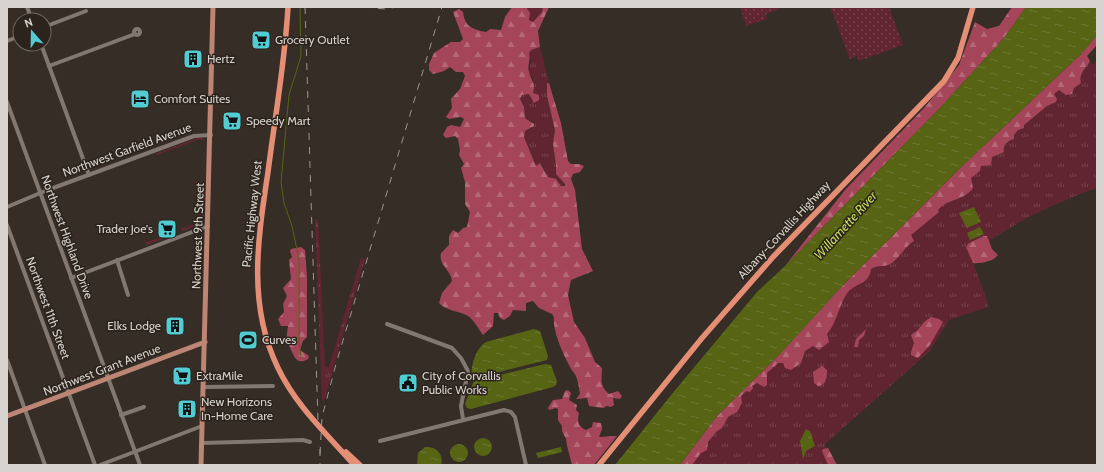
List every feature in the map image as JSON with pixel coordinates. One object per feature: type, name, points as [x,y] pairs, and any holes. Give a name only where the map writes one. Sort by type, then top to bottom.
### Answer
[{"type":"highway","name":"Pacific Highway West","points":[[288,7],[260,230],[257,280],[261,315],[272,354],[287,386],[307,413],[339,448]]},
{"type":"highway","name":"Albany-Corvallis Highway","points":[[599,465],[702,338],[773,256],[944,81],[958,58],[973,7]]},
{"type":"highway","points":[[339,448],[354,465]]},
{"type":"highway","points":[[339,448],[353,457],[360,465]]},
{"type":"main road","name":"Northwest 9th Street","points":[[201,465],[211,135],[213,7]]},
{"type":"main road","name":"Northwest Grant Avenue","points":[[7,416],[205,342]]},
{"type":"street","points":[[52,24],[86,10]]},
{"type":"street","points":[[49,66],[135,34]]},
{"type":"street","points":[[44,52],[89,175]]},
{"type":"street","name":"Northwest Highland Drive","points":[[7,102],[107,379],[140,465]]},
{"type":"street","name":"Northwest Garfield Avenue","points":[[7,207],[194,136],[211,135]]},
{"type":"street","name":"Northwest 11th Street","points":[[7,225],[95,465]]},
{"type":"street","points":[[71,278],[208,226]]},
{"type":"street","points":[[117,260],[128,295]]},
{"type":"street","points":[[388,324],[452,348],[461,358],[468,370],[462,406],[463,419]]},
{"type":"street","points":[[7,360],[45,465]]},
{"type":"street","points":[[204,387],[273,386]]},
{"type":"street","points":[[121,415],[144,406]]},
{"type":"street","points":[[380,441],[499,410],[511,412],[516,422],[526,465]]},
{"type":"street","points":[[100,465],[202,426]]},
{"type":"street","points":[[202,443],[303,440],[310,442]]},
{"type":"green space","points":[[512,7],[526,7],[530,13],[529,20],[533,22],[542,12],[543,7],[549,7],[538,31],[540,47],[531,50],[529,53],[529,70],[534,85],[533,93],[539,95],[539,100],[534,103],[529,94],[522,95],[520,99],[524,107],[525,118],[534,124],[534,126],[525,131],[524,137],[536,166],[540,163],[548,177],[556,179],[561,186],[565,186],[556,174],[553,144],[555,130],[547,96],[547,83],[549,83],[561,123],[568,161],[571,164],[579,164],[584,166],[580,172],[573,174],[571,179],[575,190],[582,249],[593,271],[571,280],[568,295],[574,322],[585,338],[595,362],[602,368],[602,385],[609,394],[618,391],[622,396],[620,399],[613,398],[614,405],[611,407],[607,406],[603,408],[589,406],[587,398],[576,399],[580,394],[577,380],[567,362],[557,338],[554,317],[552,314],[539,308],[533,301],[526,303],[526,311],[513,310],[510,316],[504,320],[500,318],[498,313],[494,313],[493,326],[483,335],[468,316],[445,308],[439,303],[442,293],[452,281],[441,261],[441,253],[449,245],[449,236],[453,230],[458,233],[463,228],[467,227],[470,212],[465,204],[465,182],[461,168],[464,164],[459,155],[460,150],[458,139],[455,136],[446,138],[443,135],[447,127],[451,125],[460,127],[464,119],[461,117],[449,119],[446,117],[452,108],[451,99],[460,89],[465,76],[463,72],[456,72],[450,67],[444,71],[433,74],[429,70],[429,64],[434,53],[451,42],[460,42],[463,39],[453,12],[459,9],[463,12],[467,24],[477,30],[486,32],[490,29],[501,30],[505,17]]},
{"type":"green space","points":[[526,7],[543,7],[542,12],[533,22],[529,20],[530,13]]},
{"type":"green space","points":[[740,7],[777,7],[778,10],[766,14],[767,19],[746,26]]},
{"type":"green space","points":[[830,7],[889,7],[903,45],[859,61],[857,56],[850,59]]},
{"type":"green space","points":[[1012,7],[1026,7],[1004,38],[938,110],[785,266],[845,190],[924,108],[959,65],[975,22],[987,29],[999,26]]},
{"type":"green space","points":[[1097,35],[1097,45],[1087,56],[1090,61],[1081,74],[1081,83],[1074,88],[1072,94],[1066,95],[1059,90],[1054,94],[1057,99],[1056,102],[1047,106],[1024,125],[1024,128],[1018,130],[1014,135],[1014,139],[1008,142],[1005,146],[1004,152],[992,157],[991,165],[981,166],[980,171],[971,178],[973,188],[969,192],[942,206],[938,210],[939,212],[911,235],[914,241],[892,263],[871,269],[870,274],[864,281],[849,291],[843,300],[833,325],[827,334],[829,342],[819,350],[813,346],[805,351],[801,363],[791,370],[785,368],[783,363],[778,363],[767,373],[767,385],[764,387],[757,383],[752,386],[753,388],[750,392],[746,391],[741,396],[742,403],[737,412],[728,417],[722,428],[716,432],[708,442],[707,450],[701,453],[692,465],[680,465],[717,416],[776,358],[843,285],[957,171],[1081,54]]},
{"type":"green space","points":[[540,47],[549,83],[547,83],[547,96],[555,130],[553,146],[556,174],[565,184],[563,187],[554,179],[548,177],[542,164],[536,166],[532,161],[524,137],[525,131],[532,128],[533,122],[525,118],[524,107],[520,99],[522,95],[529,94],[531,99],[535,95],[533,93],[533,78],[529,73],[531,60],[529,53],[531,50]]},
{"type":"green space","points":[[1084,52],[1092,64],[1097,61],[1097,188],[1063,201],[1031,216],[1000,234],[970,255],[986,297],[988,307],[949,320],[930,351],[825,444],[833,465],[680,465],[717,416]]},
{"type":"green space","points":[[197,138],[203,138],[203,140],[198,140],[157,155],[158,153]]},
{"type":"green space","points":[[197,181],[202,193],[201,224],[183,231],[181,227],[183,228],[198,223],[198,220],[200,220],[200,210],[198,209],[200,208],[201,195],[198,195],[200,193],[198,185],[194,182]]},
{"type":"green space","points":[[203,181],[205,184],[204,222],[202,225]]},
{"type":"green space","points":[[315,219],[318,220],[325,367],[329,367],[361,258],[365,259],[324,401],[322,400]]},
{"type":"green space","points":[[174,233],[175,234],[147,245],[142,237],[147,242]]},
{"type":"green space","points":[[987,236],[992,249],[998,255],[994,259],[987,262],[973,263],[966,247],[969,243]]},
{"type":"green space","points":[[301,247],[305,250],[307,276],[307,337],[303,341],[300,350],[309,356],[308,359],[299,361],[294,356],[286,341],[288,326],[281,326],[278,319],[284,312],[283,304],[287,296],[283,288],[291,279],[289,260],[292,257],[290,251],[291,249]]},
{"type":"green space","points":[[931,317],[939,319],[943,322],[930,345],[918,358],[911,355],[914,343],[911,335]]},
{"type":"green space","points":[[866,329],[864,336],[859,340],[858,347],[854,347],[856,339]]},
{"type":"green space","points":[[822,366],[827,370],[826,378],[821,386],[818,386],[814,383],[813,372]]},
{"type":"green space","points":[[568,390],[571,393],[569,400],[577,405],[576,410],[579,413],[578,421],[581,427],[586,430],[592,427],[593,422],[601,423],[602,429],[599,437],[617,436],[594,465],[572,465],[566,439],[562,431],[562,426],[558,420],[558,409],[556,408],[549,410],[548,408],[553,400],[562,399],[565,391]]},
{"type":"green space","points":[[828,448],[837,465],[828,465],[822,451],[823,449]]},
{"type":"water","name":"Willamette River","points":[[1026,7],[1097,7],[1097,35],[1081,54],[957,171],[843,285],[783,351],[717,416],[680,465],[615,465],[757,292],[785,266],[938,110],[1004,38]]},
{"type":"water","points":[[974,207],[981,222],[967,228],[959,213]]},
{"type":"water","points":[[980,227],[984,234],[970,240],[967,233]]},
{"type":"water","points":[[534,329],[540,331],[548,356],[547,360],[475,378],[472,377],[474,358],[482,345],[486,342]]},
{"type":"water","points":[[545,364],[551,365],[557,381],[556,385],[553,387],[471,409],[467,408],[465,404],[473,383],[476,381]]},
{"type":"water","points":[[806,429],[810,431],[815,446],[806,451],[803,459],[800,441]]},
{"type":"water","points":[[479,438],[487,438],[492,443],[490,454],[487,456],[479,456],[474,451],[474,443]]},
{"type":"water","points":[[459,444],[465,447],[468,453],[465,459],[459,462],[453,459],[450,453],[453,447]]},
{"type":"water","points":[[425,447],[436,449],[441,457],[441,465],[417,465],[418,453]]},
{"type":"water","points":[[561,447],[562,452],[538,458],[536,453]]},
{"type":"waterway","points":[[300,7],[301,56],[289,95],[281,182],[284,203],[292,226],[299,259],[299,340],[301,357]]},
{"type":"railway","points":[[305,7],[318,421]]},
{"type":"railway","points":[[364,7],[385,9],[397,7]]},
{"type":"railway","points":[[320,454],[322,417],[336,364],[442,7]]},
{"type":"railway","points":[[320,449],[320,465]]},
{"type":"place","name":"Grocery Outlet","points":[[261,40]]},
{"type":"place","name":"Hertz","points":[[193,59]]},
{"type":"place","name":"Comfort Suites","points":[[140,99]]},
{"type":"place","name":"Speedy Mart","points":[[232,121]]},
{"type":"place","name":"Trader Joe's","points":[[167,229]]},
{"type":"place","name":"Elks Lodge","points":[[175,326]]},
{"type":"place","name":"Curves","points":[[248,340]]},
{"type":"place","name":"ExtraMile","points":[[182,376]]},
{"type":"place","name":"City of Corvallis Public Works","points":[[408,383]]},
{"type":"place","name":"New Horizons In-Home Care","points":[[187,409]]}]
